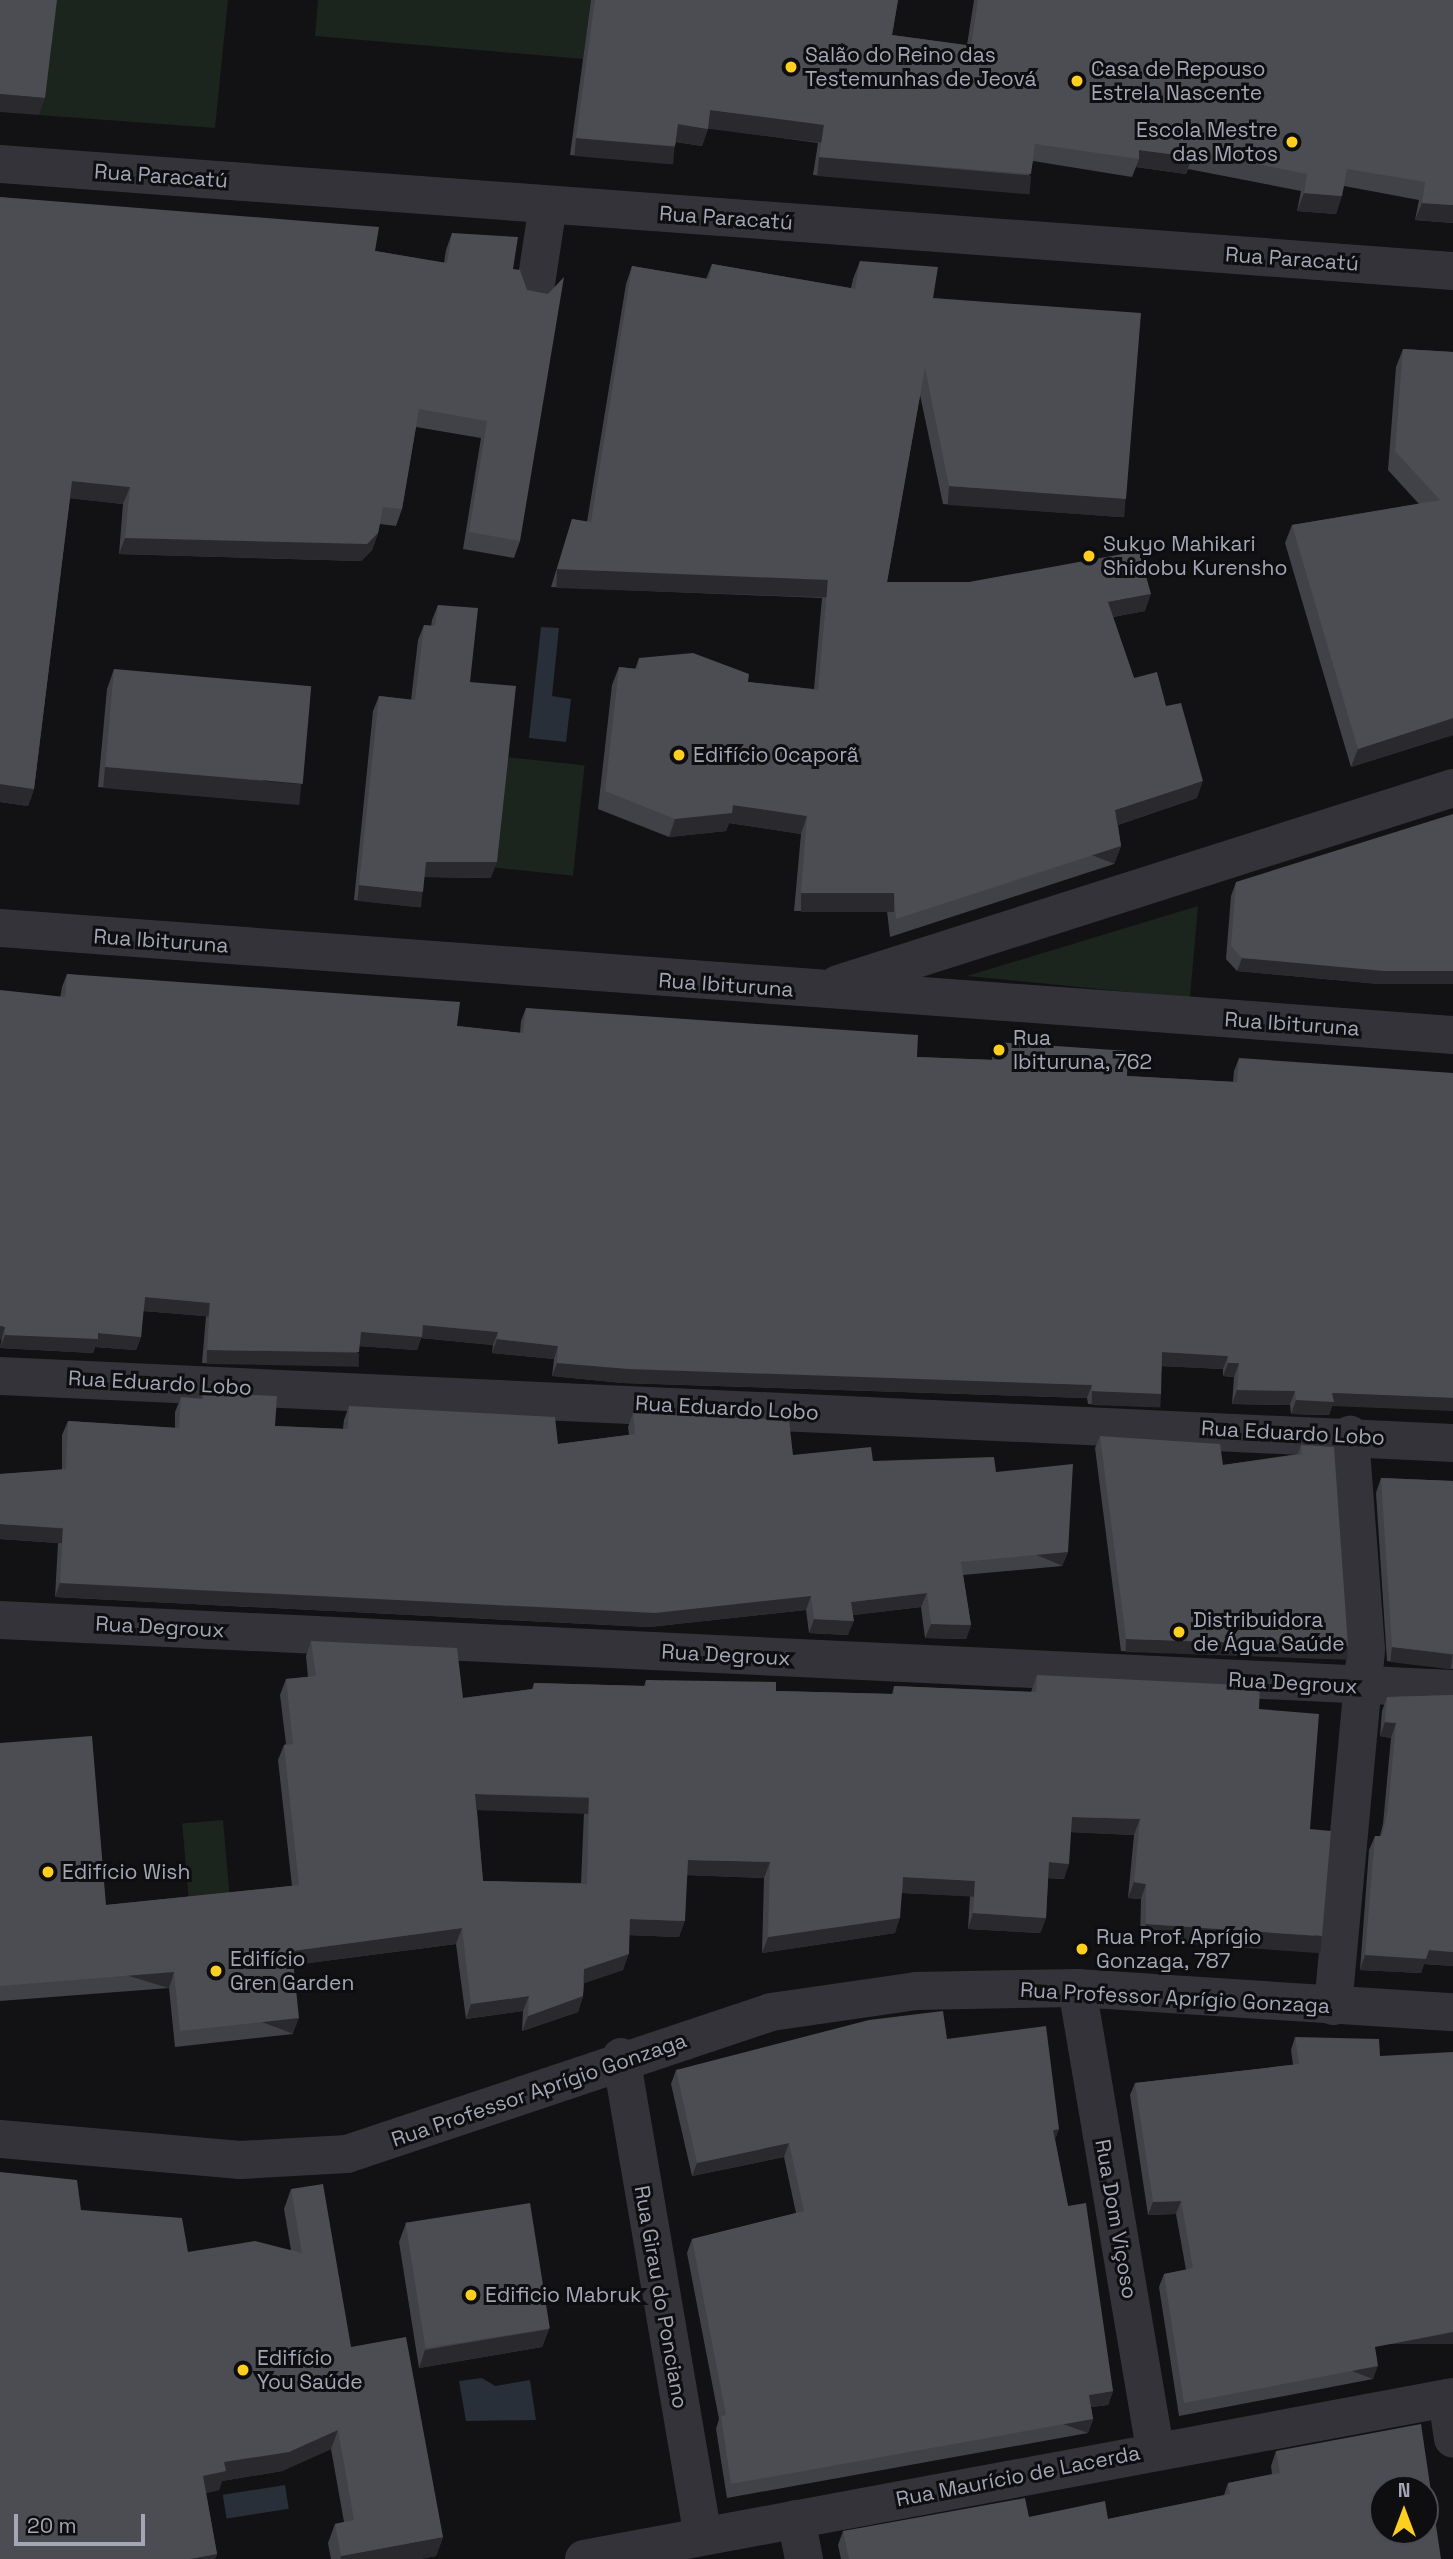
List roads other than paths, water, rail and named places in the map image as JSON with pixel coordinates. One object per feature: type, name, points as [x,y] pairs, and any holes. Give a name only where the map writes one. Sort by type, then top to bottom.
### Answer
[{"type":"street","name":"Rua Paracatú","points":[[0,164],[1453,271]]},
{"type":"street","points":[[535,290],[548,205]]},
{"type":"street","points":[[814,992],[1453,788]]},
{"type":"street","name":"Rua Ibituruna","points":[[0,928],[814,992],[1453,1035]]},
{"type":"street","name":"Rua Eduardo Lobo","points":[[0,1376],[1350,1435],[1453,1443]]},
{"type":"street","points":[[1333,2006],[1367,1629],[1350,1435]]},
{"type":"street","name":"Rua Degroux","points":[[0,1620],[1363,1687],[1453,1689]]},
{"type":"street","name":"Rua Professor Aprígio Gonzaga","points":[[0,2139],[240,2160],[347,2154],[405,2139],[621,2057],[771,2012],[850,1998],[1077,1989],[1453,2012]]},
{"type":"street","name":"Rua Dom Viçoso","points":[[1077,1989],[1155,2450]]},
{"type":"street","name":"Rua Girau do Ponciano","points":[[621,2057],[703,2536]]},
{"type":"street","points":[[1450,2398],[1453,2439]]},
{"type":"street","name":"Rua Maurício de Lacerda","points":[[584,2559],[1155,2450],[1450,2398]]},
{"type":"street","points":[[796,2519],[804,2559]]},
{"type":"place","name":"Salão do Reino das Testemunhas de Jeová","points":[[791,67]]},
{"type":"place","name":"Casa de Repouso Estrela Nascente","points":[[1077,81]]},
{"type":"place","name":"Escola Mestre das Motos","points":[[1292,142]]},
{"type":"place","name":"Sukyo Mahikari Shidobu Kurensho","points":[[1089,556]]},
{"type":"place","name":"Edifício Ocaporã","points":[[679,755]]},
{"type":"place","name":"Rua Ibituruna, 762","points":[[999,1050]]},
{"type":"place","name":"Distribuidora de Água Saúde","points":[[1179,1632]]},
{"type":"place","name":"Edifício Wish","points":[[48,1872]]},
{"type":"place","name":"Rua Prof. Aprígio Gonzaga, 787","points":[[1082,1949]]},
{"type":"place","name":"Edifício Gren Garden","points":[[216,1971]]},
{"type":"place","name":"Edificio Mabruk","points":[[471,2295]]},
{"type":"place","name":"Edifício You Saúde","points":[[243,2370]]}]
